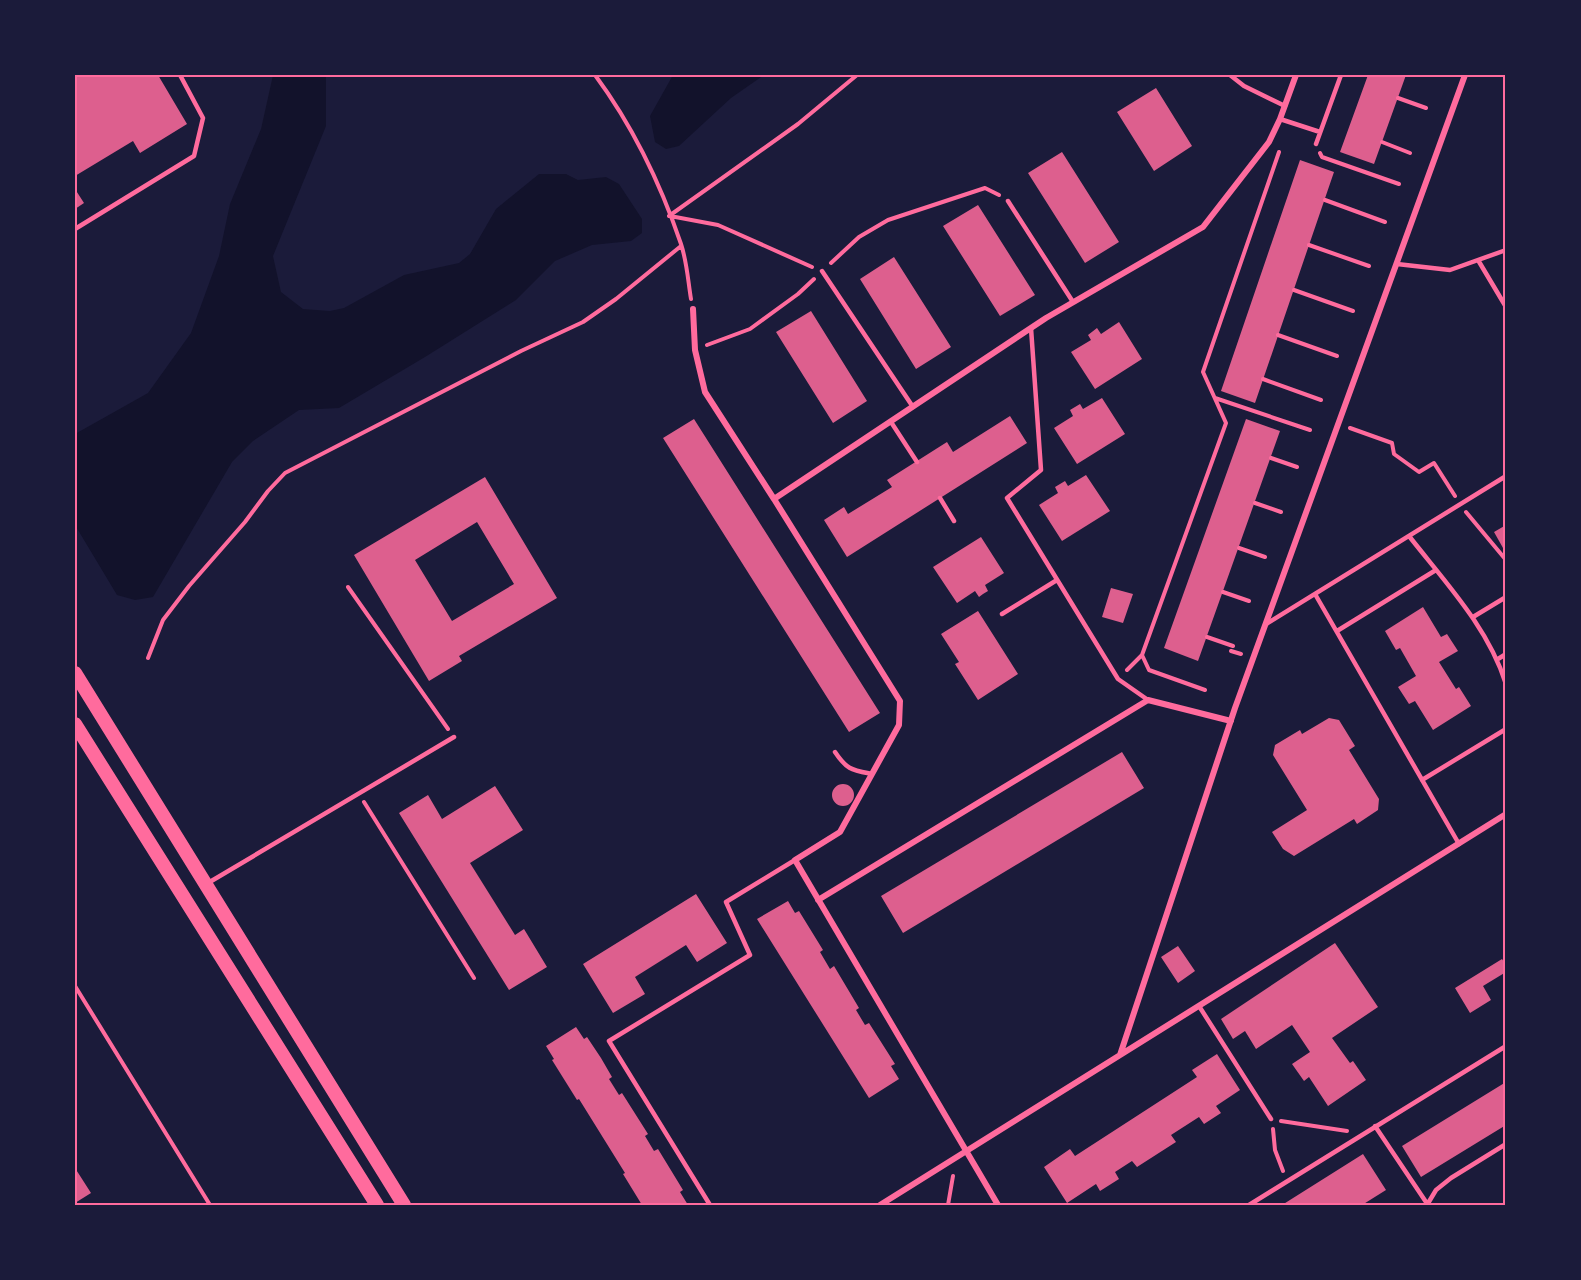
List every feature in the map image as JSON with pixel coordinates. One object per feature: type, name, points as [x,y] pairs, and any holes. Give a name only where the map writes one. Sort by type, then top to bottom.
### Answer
[{"type":"main road","points":[[75,673],[404,1205]]},
{"type":"main road","points":[[75,724],[377,1205]]},
{"type":"street","points":[[774,499],[1031,328],[1203,227],[1269,142],[1281,119],[1296,75]]},
{"type":"street","points":[[1120,1055],[1231,721],[1465,75]]},
{"type":"street","points":[[693,309],[695,350],[705,392],[900,701],[900,725],[840,832],[795,860],[998,1205]]},
{"type":"street","points":[[819,900],[1148,700],[1231,721]]},
{"type":"street","points":[[880,1205],[1506,814]]},
{"type":"lane","points":[[75,229],[195,156],[203,118],[180,75]]},
{"type":"lane","points":[[1230,75],[1244,86],[1285,106]]},
{"type":"lane","points":[[1316,144],[1341,75]]},
{"type":"lane","points":[[1281,119],[1320,132]]},
{"type":"lane","points":[[1008,201],[1073,302]]},
{"type":"lane","points":[[1397,264],[1450,270],[1506,250]]},
{"type":"lane","points":[[1478,260],[1506,306]]},
{"type":"lane","points":[[822,271],[913,407]]},
{"type":"lane","points":[[1031,328],[1041,470],[1007,498],[1118,679],[1148,700]]},
{"type":"lane","points":[[891,422],[917,462]]},
{"type":"lane","points":[[1266,624],[1506,476]]},
{"type":"lane","points":[[940,498],[954,521]]},
{"type":"lane","points":[[1409,536],[1473,617],[1498,659],[1506,684]]},
{"type":"lane","points":[[1337,631],[1436,570]]},
{"type":"lane","points":[[1002,615],[1057,580]]},
{"type":"lane","points":[[1315,594],[1459,844]]},
{"type":"lane","points":[[1473,617],[1506,597]]},
{"type":"lane","points":[[1498,659],[1506,654]]},
{"type":"lane","points":[[1422,780],[1506,729]]},
{"type":"lane","points":[[205,884],[454,737]]},
{"type":"lane","points":[[835,752],[843,764],[850,769],[872,774]]},
{"type":"lane","points":[[710,1205],[609,1041],[750,955],[726,902],[795,860]]},
{"type":"lane","points":[[1199,1006],[1271,1119]]},
{"type":"lane","points":[[1249,1205],[1506,1046]]},
{"type":"lane","points":[[1375,1125],[1427,1205],[1436,1190],[1450,1178],[1506,1144]]},
{"type":"path","points":[[595,75],[614,101],[655,179],[681,246],[693,309]]},
{"type":"path","points":[[669,216],[798,124],[857,75]]},
{"type":"path","points":[[1398,98],[1426,108]]},
{"type":"path","points":[[1382,142],[1410,153]]},
{"type":"path","points":[[1316,144],[1322,157],[1399,184]]},
{"type":"path","points":[[1118,679],[1142,655],[1226,423],[1203,372],[1280,150]]},
{"type":"path","points":[[695,350],[750,329],[798,294],[859,237],[888,220],[985,188],[1008,201]]},
{"type":"path","points":[[1324,200],[1385,222]]},
{"type":"path","points":[[669,216],[718,225],[822,271]]},
{"type":"path","points":[[1309,245],[1369,266]]},
{"type":"path","points":[[148,658],[163,620],[189,586],[245,522],[268,490],[285,473],[521,351],[583,322],[616,299],[681,246]]},
{"type":"path","points":[[1294,290],[1353,311]]},
{"type":"path","points":[[1278,335],[1337,356]]},
{"type":"path","points":[[1263,379],[1321,400]]},
{"type":"path","points":[[1215,398],[1310,430]]},
{"type":"path","points":[[1338,424],[1392,443],[1394,454],[1419,472],[1434,463],[1460,505]]},
{"type":"path","points":[[1271,458],[1297,467]]},
{"type":"path","points":[[1255,502],[1281,512]]},
{"type":"path","points":[[1473,521],[1506,560]]},
{"type":"path","points":[[1239,548],[1265,557]]},
{"type":"path","points":[[348,587],[454,737]]},
{"type":"path","points":[[1223,592],[1249,602]]},
{"type":"path","points":[[1206,637],[1241,654]]},
{"type":"path","points":[[1142,655],[1149,670],[1205,690]]},
{"type":"path","points":[[358,794],[474,978]]},
{"type":"path","points":[[75,986],[210,1205]]},
{"type":"path","points":[[1287,1181],[1275,1150],[1271,1119],[1363,1133]]},
{"type":"path","points":[[948,1205],[953,1176]]},
{"type":"shaded area","points":[[273,75],[326,75],[326,126],[273,256],[281,292],[303,309],[330,311],[344,308],[404,275],[459,263],[470,254],[496,209],[539,174],[566,174],[578,180],[606,177],[619,184],[642,219],[642,233],[631,241],[592,245],[555,261],[516,300],[425,357],[339,408],[299,410],[253,441],[232,462],[153,597],[135,600],[117,595],[75,525],[75,434],[148,393],[191,333],[219,256],[230,204],[261,129]]},
{"type":"shaded area","points":[[673,75],[764,75],[731,98],[679,146],[666,149],[655,142],[650,116]]},
{"type":"building","points":[[75,75],[158,75],[187,124],[140,153],[133,141],[75,176]]},
{"type":"building","points":[[1368,75],[1406,75],[1374,164],[1340,152]]},
{"type":"building","points":[[1156,88],[1192,146],[1154,171],[1117,112]]},
{"type":"building","points":[[1062,152],[1119,242],[1085,263],[1028,173]]},
{"type":"building","points":[[1300,160],[1334,172],[1255,403],[1221,391]]},
{"type":"building","points":[[75,189],[84,203],[75,209]]},
{"type":"building","points":[[978,205],[1035,295],[1000,316],[943,226]]},
{"type":"building","points":[[894,257],[951,347],[916,369],[860,279]]},
{"type":"building","points":[[811,311],[867,401],[833,423],[776,332]]},
{"type":"building","points":[[1119,322],[1142,359],[1095,389],[1071,352],[1091,340],[1088,335],[1097,328],[1101,334]]},
{"type":"building","points":[[1102,398],[1125,434],[1077,464],[1054,428],[1073,416],[1070,410],[1080,404],[1083,409]]},
{"type":"building","points":[[1010,416],[1027,443],[847,557],[824,520],[844,507],[848,514],[892,487],[887,480],[947,442],[953,452]]},
{"type":"building","points":[[694,419],[880,713],[849,732],[663,438]]},
{"type":"building","points":[[1246,419],[1280,431],[1198,661],[1164,648]]},
{"type":"building","points":[[1086,475],[1110,511],[1062,541],[1039,505],[1058,493],[1055,487],[1065,481],[1068,486]]},
{"type":"building","points":[[485,477],[557,598],[459,656],[462,661],[429,681],[354,555]],"holes":[[[477,522],[514,584],[452,621],[415,560]]]},
{"type":"building","points":[[1506,525],[1506,545],[1503,548],[1494,532]]},
{"type":"building","points":[[981,537],[1004,573],[985,585],[988,591],[979,597],[975,591],[957,603],[933,567]]},
{"type":"building","points":[[1111,588],[1133,594],[1123,623],[1102,617]]},
{"type":"building","points":[[1423,607],[1441,637],[1447,634],[1458,651],[1439,662],[1456,689],[1459,687],[1471,706],[1433,730],[1415,701],[1409,704],[1398,687],[1416,676],[1400,648],[1396,650],[1385,631]]},
{"type":"building","points":[[978,611],[1018,674],[978,700],[955,664],[959,662],[941,634]]},
{"type":"building","points":[[1329,718],[1339,720],[1355,746],[1349,750],[1379,799],[1378,810],[1357,824],[1354,819],[1294,856],[1283,849],[1272,832],[1307,810],[1273,755],[1275,745],[1300,730],[1302,734]]},
{"type":"building","points":[[1122,752],[1144,788],[903,933],[881,896]]},
{"type":"building","points":[[843,784],[853,791],[854,795],[847,805],[843,806],[833,799],[832,795],[839,785]]},
{"type":"building","points":[[495,786],[523,830],[470,863],[515,935],[524,929],[547,967],[509,990],[399,813],[428,795],[442,819]]},
{"type":"building","points":[[696,894],[727,943],[697,962],[686,945],[635,977],[645,994],[613,1013],[583,964]]},
{"type":"building","points":[[788,901],[795,913],[799,911],[823,950],[820,952],[830,969],[834,966],[859,1008],[856,1010],[865,1025],[869,1023],[895,1064],[891,1066],[899,1079],[869,1098],[757,919]]},
{"type":"building","points":[[1335,943],[1378,1007],[1332,1038],[1350,1063],[1353,1061],[1366,1080],[1328,1106],[1309,1077],[1304,1081],[1292,1064],[1310,1052],[1292,1025],[1256,1049],[1245,1031],[1233,1039],[1221,1019]]},
{"type":"building","points":[[1178,946],[1195,971],[1178,983],[1161,957]]},
{"type":"building","points":[[1502,959],[1506,965],[1506,972],[1483,986],[1491,1000],[1470,1013],[1455,988]]},
{"type":"building","points":[[576,1027],[584,1039],[587,1037],[601,1058],[612,1077],[609,1079],[619,1095],[622,1093],[648,1134],[645,1136],[654,1151],[658,1149],[683,1190],[680,1192],[688,1205],[642,1205],[623,1174],[625,1173],[552,1060],[554,1059],[546,1046]]},
{"type":"building","points":[[1217,1054],[1240,1090],[1216,1106],[1221,1113],[1204,1124],[1199,1117],[1171,1135],[1176,1142],[1137,1167],[1132,1161],[1115,1172],[1119,1179],[1100,1191],[1096,1184],[1067,1203],[1044,1167],[1070,1149],[1075,1156],[1197,1077],[1192,1070]]},
{"type":"building","points":[[1506,1082],[1506,1125],[1421,1177],[1402,1146]]},
{"type":"building","points":[[1363,1154],[1386,1190],[1362,1205],[1282,1205]]},
{"type":"building","points":[[75,1168],[91,1193],[75,1203]]}]
